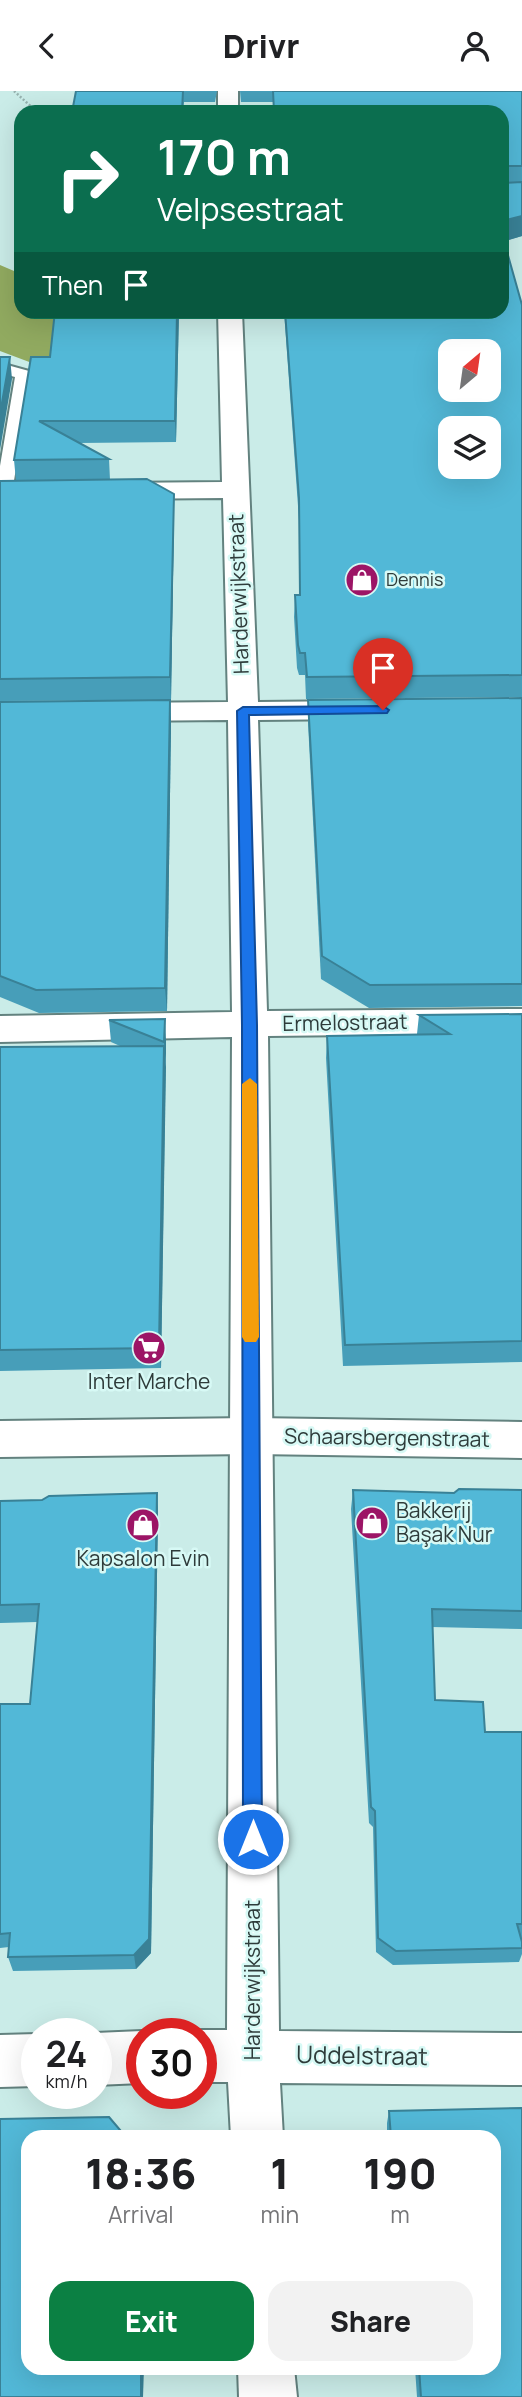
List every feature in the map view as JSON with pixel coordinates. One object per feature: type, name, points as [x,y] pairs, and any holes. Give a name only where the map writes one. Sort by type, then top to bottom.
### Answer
[{"type":"street","name":"Harderwijkstraat","points":[[230,319],[250,1025],[253,2054],[257,2130]]},
{"type":"street","points":[[86,492],[236,490]]},
{"type":"street","points":[[2,493],[31,492]]},
{"type":"street","points":[[94,712],[383,710]]},
{"type":"street","name":"Ermelostraat","points":[[0,1029],[450,1020],[522,1021]]},
{"type":"street","name":"Schaarsbergenstraat","points":[[0,1439],[251,1436],[522,1440]]},
{"type":"street","name":"Uddelstraat","points":[[217,2055],[522,2059]]},
{"type":"street","points":[[0,2061],[21,2060]]},
{"type":"street","points":[[267,2375],[268,2397]]},
{"type":"lane","points":[[0,368],[23,374],[2,493]]},
{"type":"path","points":[[14,91],[29,105]]},
{"type":"path","points":[[20,97],[27,91]]},
{"type":"green space","points":[[0,265],[14,271],[14,319],[76,319],[56,372],[0,351]]},
{"type":"building","points":[[76,91],[183,91],[182,105],[73,105]]},
{"type":"building","points":[[273,91],[522,91],[522,166],[509,166],[509,105],[274,105]]},
{"type":"building","points":[[522,182],[522,216],[509,219],[509,183]]},
{"type":"building","points":[[509,259],[522,305],[522,675],[307,677],[305,653],[300,653],[298,645],[295,595],[300,595],[299,498],[286,319],[509,319]]},
{"type":"building","points":[[54,319],[177,319],[175,421],[39,421],[109,459],[14,460],[31,357],[50,357]]},
{"type":"building","points":[[0,357],[10,357],[0,414]]},
{"type":"building","points":[[147,479],[174,494],[170,677],[0,679],[0,481]]},
{"type":"building","points":[[522,698],[522,984],[370,985],[322,956],[308,700]]},
{"type":"building","points":[[170,700],[165,988],[36,990],[0,976],[0,702]]},
{"type":"building","points":[[522,1014],[522,1341],[345,1345],[327,1036],[450,1034],[419,1015]]},
{"type":"building","points":[[165,1019],[164,1042],[109,1020]]},
{"type":"building","points":[[164,1046],[159,1348],[0,1350],[0,1047]]},
{"type":"building","points":[[459,1489],[522,1490],[522,1611],[432,1609],[435,1700],[483,1702],[485,1732],[522,1732],[522,1924],[517,1924],[522,1948],[396,1951],[378,1938],[375,1811],[371,1807],[353,1490],[454,1493]]},
{"type":"building","points":[[157,1493],[149,1939],[134,1955],[8,1957],[10,1933],[0,1934],[0,1704],[30,1704],[39,1604],[0,1605],[0,1501],[42,1500],[49,1496]]},
{"type":"building","points":[[522,2108],[522,2397],[421,2397],[419,2375],[501,2375],[501,2130],[390,2130],[389,2111]]},
{"type":"building","points":[[109,2117],[120,2130],[21,2130],[21,2375],[141,2375],[141,2397],[0,2397],[0,2119]]},
{"type":"slow traffic","points":[[250,1084],[250,1337]]},
{"type":"place","name":"Dennis","points":[[362,580]]},
{"type":"place","name":"Inter Marche","points":[[149,1348]]},
{"type":"place","name":"Bakkerij Başak Nur","points":[[372,1523]]},
{"type":"place","name":"Kapsalon Evin","points":[[143,1525]]},
{"type":"route","points":[[253,1839],[250,1025],[243,711],[383,710]]}]
